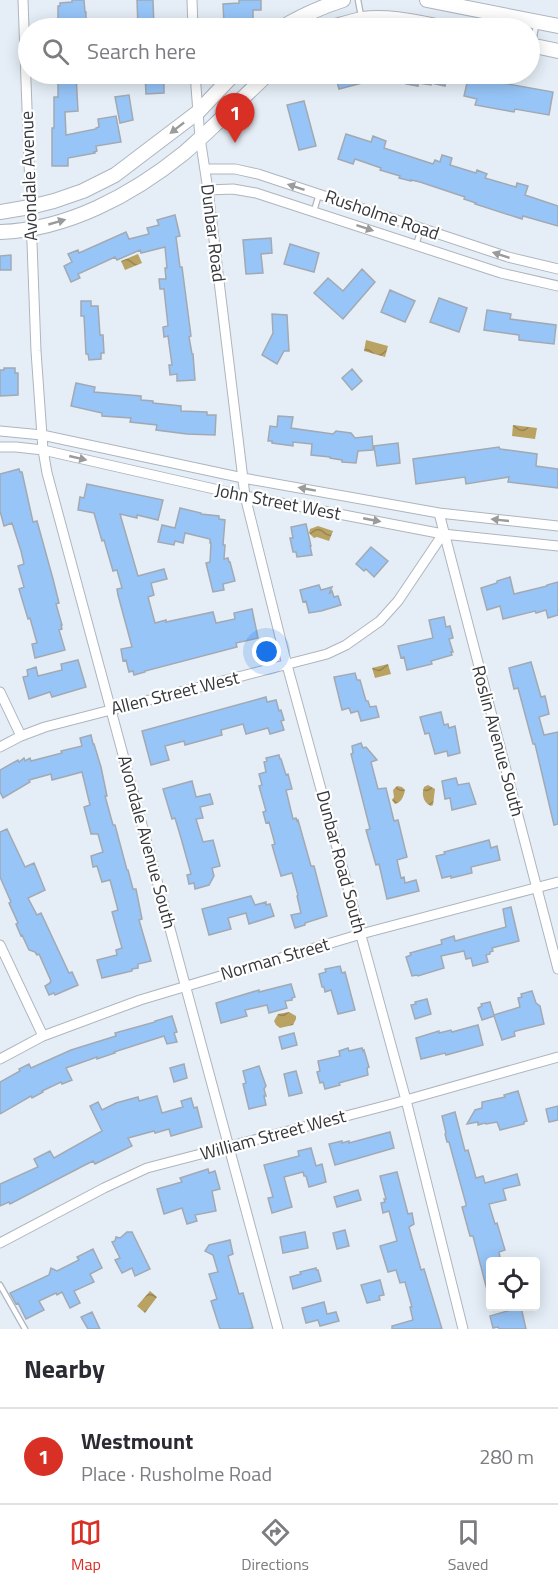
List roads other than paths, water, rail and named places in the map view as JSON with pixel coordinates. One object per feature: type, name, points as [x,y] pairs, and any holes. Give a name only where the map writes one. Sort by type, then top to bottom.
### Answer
[{"type":"street","name":"Avondale Avenue","points":[[23,0],[24,18]]},
{"type":"street","points":[[192,0],[193,18]]},
{"type":"street","points":[[298,18],[325,5],[343,0]]},
{"type":"street","points":[[427,0],[517,18]]},
{"type":"street","points":[[540,23],[558,26]]},
{"type":"street","points":[[540,47],[558,51]]},
{"type":"street","name":"Avondale Avenue","points":[[26,84],[36,351]]},
{"type":"street","name":"Dunbar Road","points":[[196,84],[200,138],[233,392]]},
{"type":"street","points":[[0,212],[54,201],[83,191],[115,175],[198,112],[225,84]]},
{"type":"street","points":[[0,232],[31,229],[68,219],[116,198],[157,174],[200,138],[257,84]]},
{"type":"street","name":"Rusholme Road","points":[[205,169],[235,169],[258,174],[524,262],[558,268]]},
{"type":"street","name":"Rusholme Road","points":[[208,190],[233,189],[256,193],[501,273],[558,286]]},
{"type":"street","name":"Avondale Avenue South","points":[[36,351],[43,450],[47,473],[278,1329]]},
{"type":"street","name":"Dunbar Road South","points":[[233,392],[245,496],[287,665],[406,1100],[464,1329]]},
{"type":"street","name":"John Street West","points":[[0,431],[42,435],[243,478],[439,513],[558,526]]},
{"type":"street","name":"John Street West","points":[[0,447],[43,450],[245,496],[444,534],[558,546]]},
{"type":"street","name":"Roslin Avenue South","points":[[439,513],[558,969]]},
{"type":"street","name":"Allen Street West","points":[[0,747],[45,727],[327,654],[355,639],[380,621],[398,601],[444,534]]},
{"type":"street","points":[[0,692],[21,736]]},
{"type":"street","name":"Norman Street","points":[[0,1059],[43,1036],[140,1000],[361,934],[558,882]]},
{"type":"street","points":[[0,945],[43,1036]]},
{"type":"street","name":"William Street West","points":[[0,1243],[147,1168],[406,1100],[558,1057]]},
{"type":"lane","points":[[358,0],[361,18]]},
{"type":"lane","points":[[314,211],[319,194]]},
{"type":"lane","points":[[416,245],[421,229]]},
{"type":"lane","points":[[520,277],[524,262]]},
{"type":"lane","points":[[0,1285],[25,1329]]},
{"type":"water","points":[[138,254],[142,263],[125,270],[121,261]]},
{"type":"water","points":[[366,340],[388,346],[385,357],[364,351]]},
{"type":"water","points":[[513,425],[537,428],[535,439],[512,436]]},
{"type":"water","points":[[318,526],[333,531],[329,541],[314,538],[309,533],[310,529]]},
{"type":"water","points":[[388,664],[391,674],[375,678],[372,668]]},
{"type":"water","points":[[428,785],[435,789],[431,806],[423,796],[424,787]]},
{"type":"water","points":[[397,786],[405,790],[402,799],[395,804],[392,800],[393,790]]},
{"type":"water","points":[[289,1012],[296,1016],[293,1025],[280,1028],[276,1025],[274,1021],[278,1014]]},
{"type":"water","points":[[150,1291],[157,1297],[145,1313],[137,1306]]},
{"type":"place","name":"Westmount","points":[[235,143]]}]
